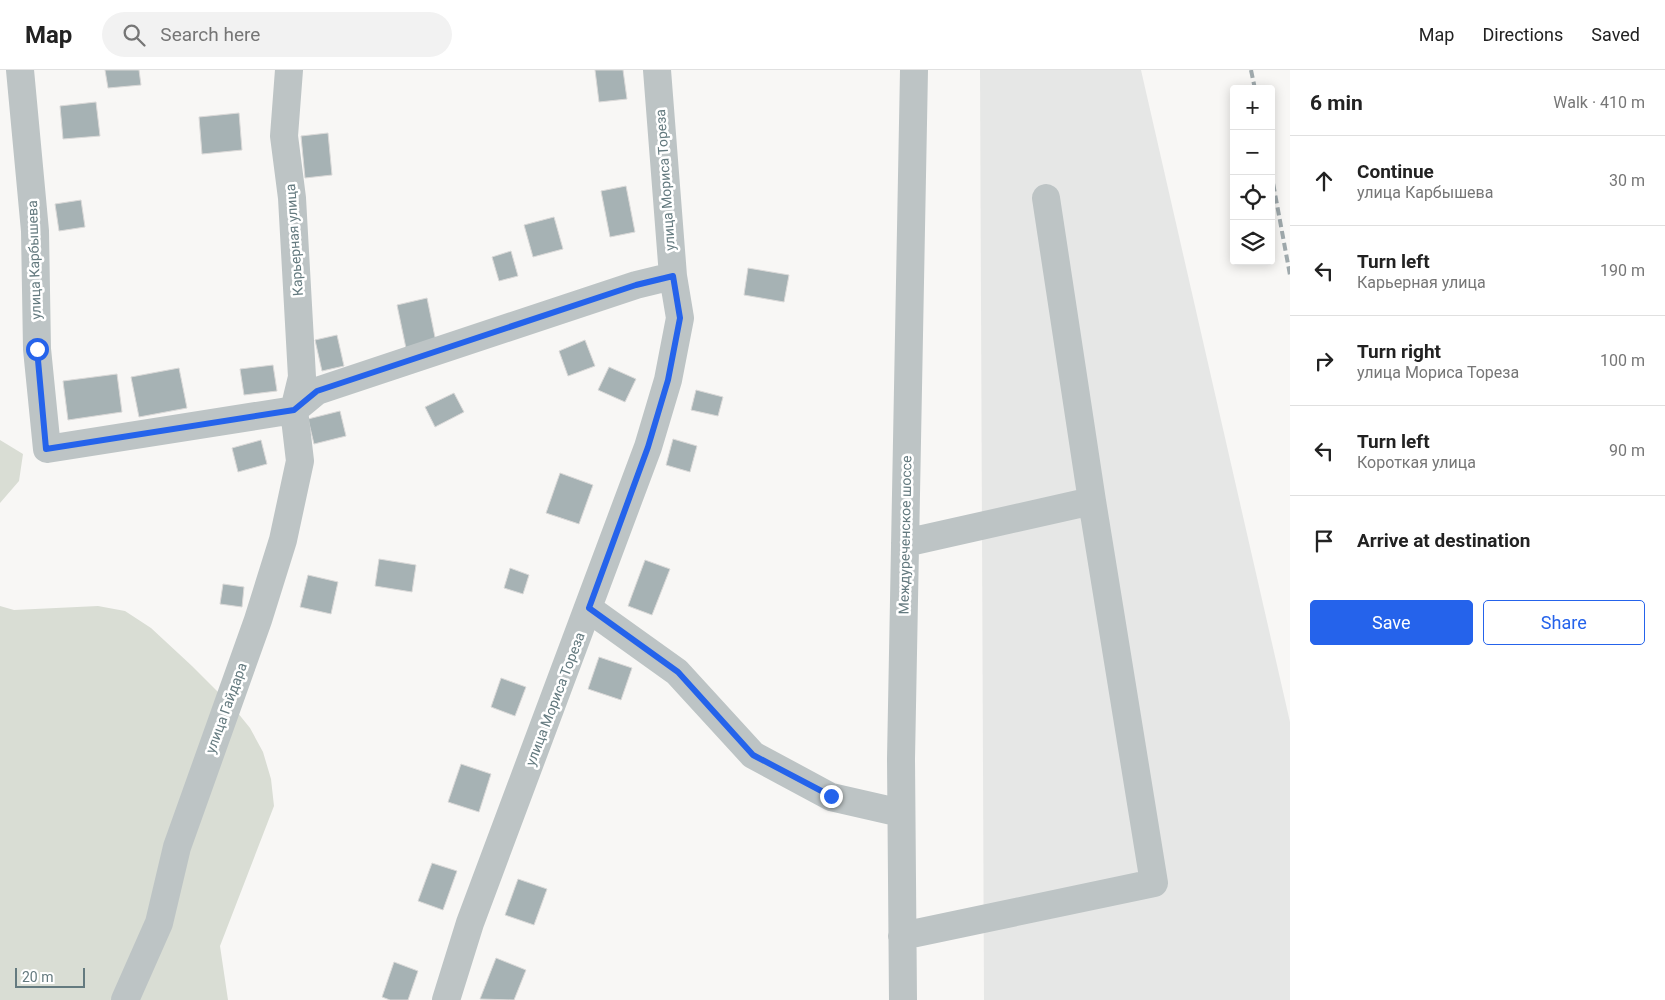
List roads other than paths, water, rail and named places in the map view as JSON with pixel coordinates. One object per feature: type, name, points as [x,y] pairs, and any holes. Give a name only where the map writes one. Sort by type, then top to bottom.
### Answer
[{"type":"street","name":"улица Карбышева","points":[[20,70],[35,231],[37,349],[46,449],[294,410]]},
{"type":"street","name":"Карьерная улица","points":[[289,70],[284,136],[292,198],[302,377],[294,410]]},
{"type":"street","name":"улица Мориса Тореза","points":[[446,1000],[470,923],[648,447],[668,380],[680,318],[673,276],[657,70]]},
{"type":"street","name":"Междуреченское шоссе","points":[[903,1000],[902,813],[905,543],[914,70]]},
{"type":"street","points":[[902,936],[1154,883],[1092,501],[1046,198]]},
{"type":"street","points":[[294,410],[317,391],[636,285],[673,276]]},
{"type":"street","name":"улица Гайдара","points":[[125,1000],[160,923],[177,847],[258,620],[283,540],[300,461],[294,410]]},
{"type":"street","points":[[905,543],[1092,501]]},
{"type":"street","points":[[589,608],[678,672],[753,755],[831,796],[902,813]]},
{"type":"railway","points":[[1251,70],[1254,85]]},
{"type":"railway","points":[[1272,175],[1290,275]]}]
